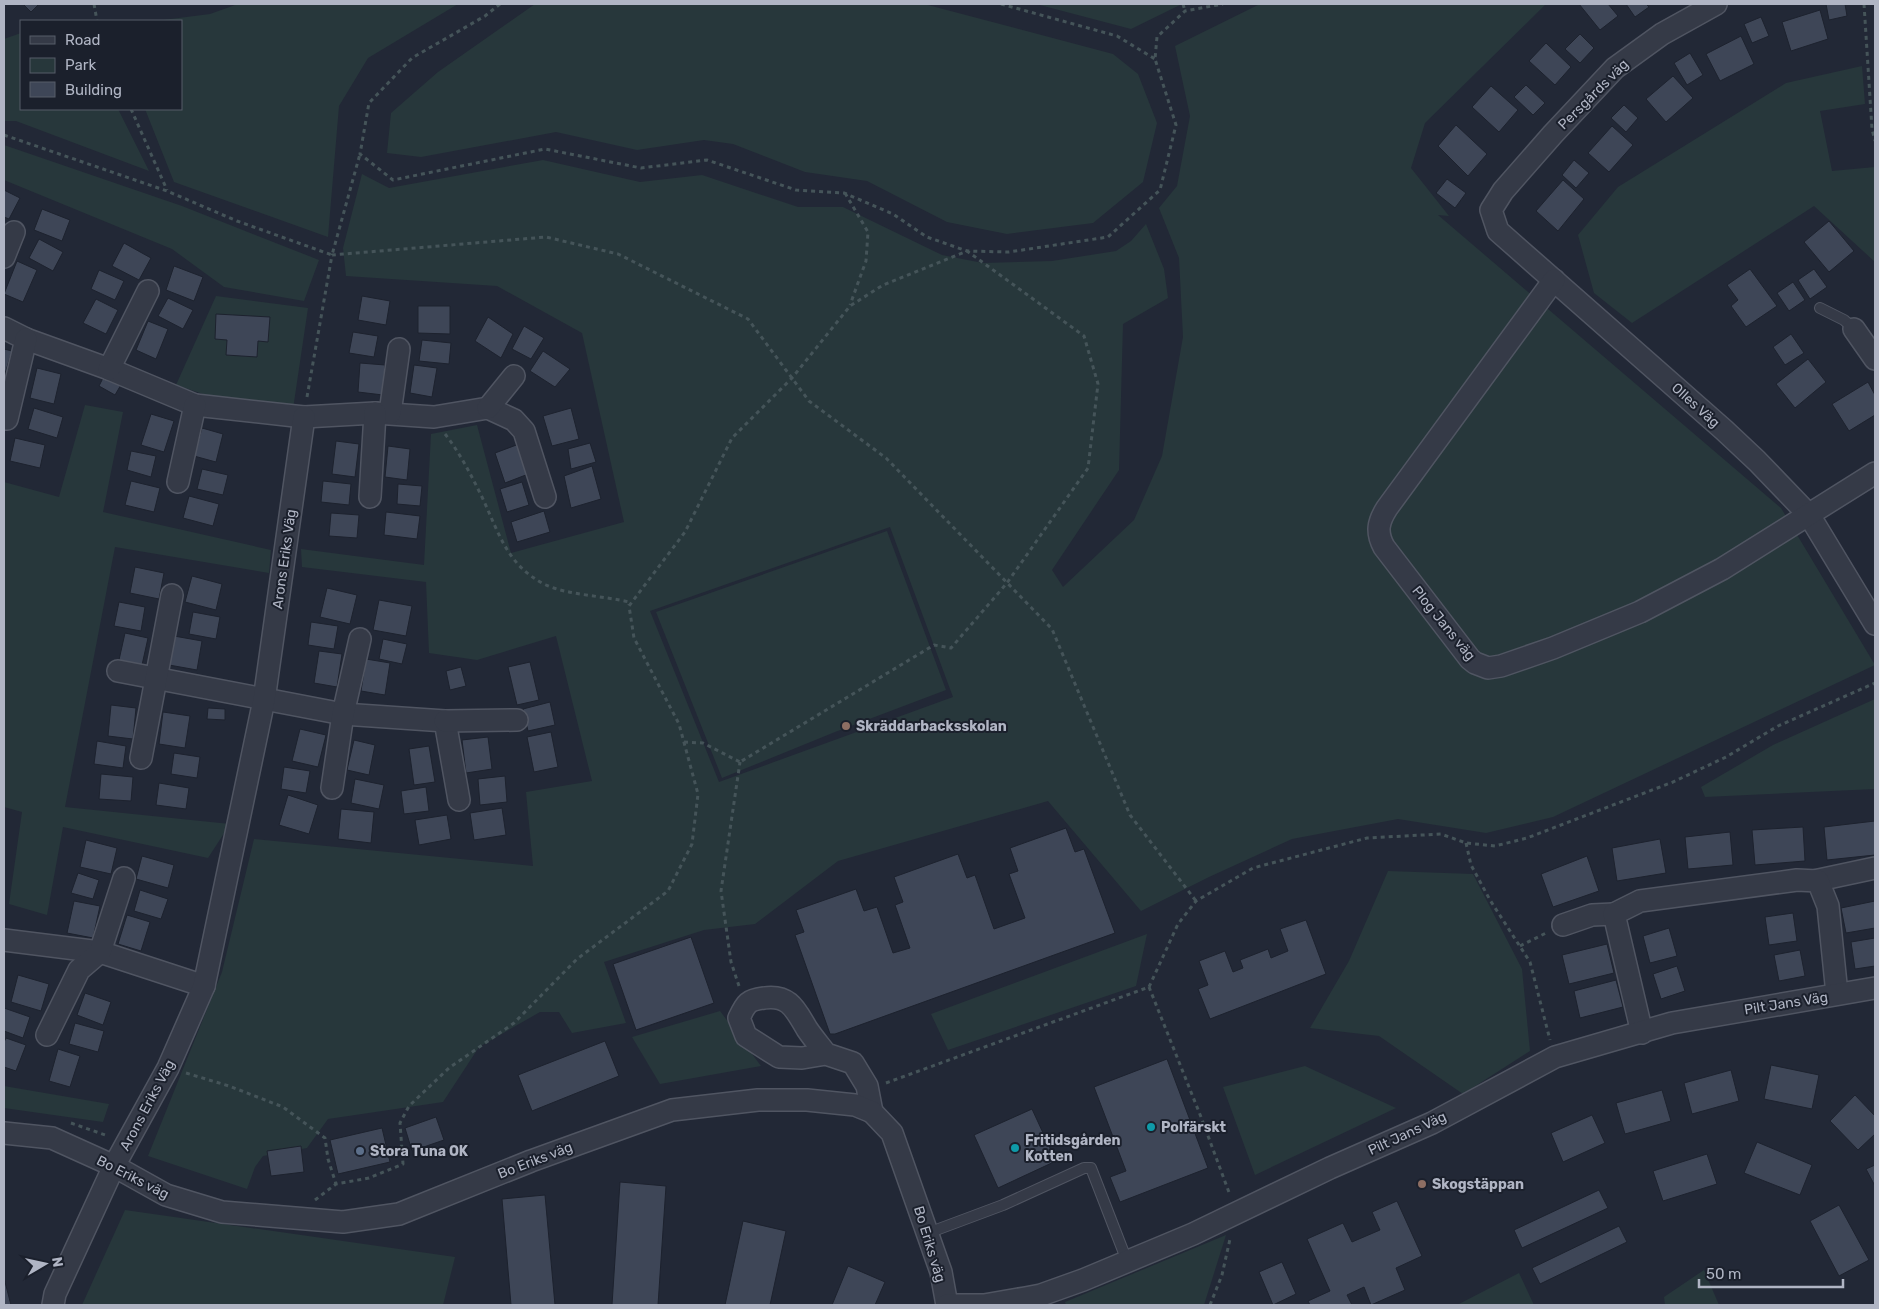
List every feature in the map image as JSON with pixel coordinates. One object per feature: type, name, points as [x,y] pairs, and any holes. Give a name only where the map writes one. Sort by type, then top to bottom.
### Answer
[{"type":"street","name":"Persgårds väg","points":[[1491,210],[1503,191],[1534,155],[1615,68],[1662,34],[1716,4]]},
{"type":"street","name":"Olles Väg","points":[[1491,210],[1498,231],[1724,430],[1757,461],[1808,515],[1875,624]]},
{"type":"street","points":[[4,257],[14,232]]},
{"type":"street","name":"Plog Jans väg","points":[[1554,280],[1387,508],[1379,523],[1379,536],[1384,547],[1470,659],[1482,666],[1494,668],[1553,648],[1676,594],[1722,569],[1875,474]]},
{"type":"street","points":[[110,369],[148,291]]},
{"type":"street","points":[[4,328],[110,369],[194,405],[304,417],[383,413],[434,417],[488,408],[514,420],[524,432],[545,497]]},
{"type":"street","points":[[1854,330],[1875,359]]},
{"type":"street","points":[[7,419],[26,338]]},
{"type":"street","points":[[370,497],[383,413],[399,349]]},
{"type":"street","points":[[488,408],[514,376]]},
{"type":"street","points":[[178,482],[194,405]]},
{"type":"street","name":"Arons Eriks Väg","points":[[53,1305],[55,1294],[114,1166],[168,1068],[204,986],[264,700],[304,417]]},
{"type":"street","points":[[141,758],[172,595]]},
{"type":"street","points":[[332,788],[343,714],[360,639]]},
{"type":"street","points":[[118,671],[343,714],[445,721],[517,720]]},
{"type":"street","points":[[445,721],[459,800]]},
{"type":"street","points":[[1563,925],[1592,915],[1614,914],[1640,901],[1797,880],[1814,881],[1875,868]]},
{"type":"street","points":[[47,1035],[79,970],[100,952],[124,878]]},
{"type":"street","points":[[1814,881],[1818,881],[1828,906],[1837,994]]},
{"type":"street","points":[[1614,914],[1642,1033]]},
{"type":"street","points":[[4,940],[100,952],[204,986]]},
{"type":"street","name":"Pilt Jans Väg","points":[[947,1305],[984,1305],[1041,1295],[1127,1261],[1193,1234],[1330,1168],[1432,1124],[1555,1057],[1584,1047],[1642,1033],[1672,1023],[1875,988]]},
{"type":"street","points":[[826,1054],[808,1030],[796,1009],[782,998],[768,997],[755,999],[745,1004],[740,1018],[746,1036],[780,1057],[802,1058],[826,1054],[853,1063],[867,1086],[872,1112]]},
{"type":"street","name":"Bo Eriks väg","points":[[4,1133],[52,1138],[114,1166],[166,1195],[222,1212],[343,1222],[399,1214],[531,1161],[672,1110],[758,1100],[807,1100],[855,1105],[872,1112],[892,1133],[941,1272],[947,1305]]},
{"type":"lane","points":[[1820,308],[1844,320],[1854,330]]},
{"type":"lane","points":[[928,1233],[1003,1205],[1084,1168],[1091,1168],[1127,1261]]},
{"type":"path","points":[[94,4],[97,20]]},
{"type":"path","points":[[304,417],[332,254],[360,154],[369,103],[412,58],[485,16],[500,4]]},
{"type":"path","points":[[1001,4],[1117,36],[1155,59]]},
{"type":"path","points":[[1184,4],[1185,11]]},
{"type":"path","points":[[629,606],[685,532],[732,438],[792,378],[850,306],[883,285],[967,251],[1009,252],[1108,237],[1160,190],[1176,125],[1155,59],[1157,37],[1185,11],[1223,4]]},
{"type":"path","points":[[1864,4],[1872,129],[1875,141]]},
{"type":"path","points":[[131,110],[167,191]]},
{"type":"path","points":[[4,135],[167,191],[237,221],[332,254],[546,237],[618,254],[748,319],[809,401],[886,458],[1052,629],[1130,815],[1196,901]]},
{"type":"path","points":[[360,154],[393,180],[545,149],[641,168],[707,160],[796,190],[844,193],[893,214],[927,237],[967,251],[1084,336],[1098,384],[1088,468],[1007,583],[951,648],[934,645],[740,762]]},
{"type":"path","points":[[844,193],[868,232],[866,261],[850,306]]},
{"type":"path","points":[[312,1202],[336,1184],[369,1178],[403,1164],[400,1123],[409,1106],[449,1068],[514,1023],[577,959],[668,891],[692,844],[698,794],[679,724],[634,638],[629,602],[547,586],[530,576],[513,561],[504,547],[482,496],[457,448],[436,423],[434,417]]},
{"type":"path","points":[[1210,1305],[1222,1275],[1236,1212],[1201,1117],[1149,988],[1178,924],[1196,901],[1253,868],[1367,838],[1441,834],[1466,843],[1495,846],[1527,838],[1673,782],[1726,757],[1778,726],[1875,683]]},
{"type":"path","points":[[684,742],[704,743],[740,762]]},
{"type":"path","points":[[740,762],[721,891],[731,962],[745,1004]]},
{"type":"path","points":[[1466,843],[1471,865],[1490,900],[1530,962],[1555,1057]]},
{"type":"path","points":[[1520,946],[1563,925]]},
{"type":"path","points":[[168,1068],[229,1086],[283,1107],[325,1138],[328,1159],[336,1184]]},
{"type":"green space","points":[[238,4],[458,4],[368,58],[339,106],[328,237],[174,182],[145,110],[182,110],[182,20],[163,20],[210,14]]},
{"type":"green space","points":[[535,4],[924,4],[1113,54],[1138,74],[1157,123],[1143,182],[1093,223],[1007,234],[947,222],[867,181],[805,172],[733,144],[704,140],[637,150],[556,132],[421,157],[387,153],[391,113],[438,72]]},
{"type":"green space","points":[[1036,4],[1182,4],[1131,29]]},
{"type":"green space","points":[[1260,4],[1546,4],[1425,123],[1411,168],[1449,216],[1438,215],[1781,508],[1875,665],[1553,817],[1486,833],[1398,819],[1292,839],[1141,911],[1048,801],[838,861],[755,924],[704,930],[604,962],[626,1023],[572,1033],[559,1012],[540,1012],[479,1047],[443,1102],[328,1119],[307,1148],[263,1156],[255,1167],[247,1189],[148,1156],[222,972],[254,839],[533,866],[526,792],[592,781],[556,636],[477,660],[429,653],[426,582],[302,567],[301,549],[424,565],[431,434],[477,425],[511,553],[624,522],[582,333],[497,286],[346,276],[343,248],[362,174],[389,188],[543,160],[640,182],[702,175],[798,207],[843,207],[942,255],[983,263],[1052,261],[1116,251],[1131,241],[1146,224],[1164,269],[1168,298],[1123,324],[1119,470],[1052,570],[1063,587],[1134,520],[1162,456],[1183,337],[1179,258],[1159,208],[1177,186],[1190,116],[1175,46]],"holes":[[[890,527],[953,697],[719,782],[650,611]]]},
{"type":"green space","points":[[20,33],[20,110],[118,110],[149,171],[16,121],[4,121],[4,39]]},
{"type":"green space","points":[[1862,66],[1865,104],[1820,111],[1832,171],[1875,167],[1875,262],[1814,206],[1632,323],[1594,293],[1578,235],[1618,187],[1786,83]]},
{"type":"green space","points":[[4,145],[182,206],[319,260],[304,301],[224,287],[172,249],[4,180]]},
{"type":"green space","points":[[216,296],[308,308],[293,409],[212,397],[176,385]]},
{"type":"green space","points":[[85,405],[123,412],[103,512],[271,550],[269,573],[115,547],[65,807],[230,824],[208,858],[63,827],[47,915],[9,904],[22,812],[4,807],[4,482],[59,497]]},
{"type":"green space","points":[[887,531],[946,690],[722,778],[656,612]]},
{"type":"green space","points":[[1875,699],[1875,789],[1705,797],[1701,787],[1773,745]]},
{"type":"green space","points":[[1388,871],[1473,874],[1522,969],[1530,1051],[1463,1094],[1379,1036],[1310,1028],[1349,961]]},
{"type":"green space","points":[[1147,934],[1136,986],[948,1050],[931,1014]]},
{"type":"green space","points":[[720,1011],[761,1066],[660,1084],[632,1037]]},
{"type":"green space","points":[[1305,1066],[1396,1108],[1255,1175],[1223,1087]]},
{"type":"green space","points":[[4,1086],[109,1104],[103,1122],[4,1108]]},
{"type":"green space","points":[[125,1210],[455,1257],[443,1305],[82,1305]]},
{"type":"green space","points":[[1226,1235],[1204,1305],[1066,1305],[1065,1302]]},
{"type":"green space","points":[[1704,1270],[1719,1305],[1665,1305],[1664,1297]]},
{"type":"green space","points":[[1519,1273],[1534,1305],[1457,1305]]},
{"type":"building","points":[[23,4],[39,4],[31,12]]},
{"type":"building","points":[[1579,4],[1608,4],[1618,16],[1600,30]]},
{"type":"building","points":[[1626,4],[1646,4],[1649,7],[1635,17]]},
{"type":"building","points":[[1826,4],[1845,4],[1847,16],[1829,20]]},
{"type":"building","points":[[1820,10],[1828,39],[1791,51],[1782,22]]},
{"type":"building","points":[[1761,17],[1769,36],[1752,43],[1744,24]]},
{"type":"building","points":[[1580,34],[1594,48],[1580,63],[1565,49]]},
{"type":"building","points":[[1741,36],[1754,64],[1720,81],[1706,54]]},
{"type":"building","points":[[1546,43],[1571,67],[1555,85],[1529,61]]},
{"type":"building","points":[[1690,53],[1703,75],[1687,85],[1674,63]]},
{"type":"building","points":[[1673,76],[1693,98],[1666,122],[1646,99]]},
{"type":"building","points":[[1526,85],[1545,103],[1533,115],[1514,97]]},
{"type":"building","points":[[1491,86],[1518,110],[1499,132],[1472,107]]},
{"type":"building","points":[[1624,105],[1638,118],[1626,132],[1611,118]]},
{"type":"building","points":[[1456,125],[1487,154],[1468,176],[1438,146]]},
{"type":"building","points":[[1612,126],[1633,145],[1609,172],[1588,153]]},
{"type":"building","points":[[1574,160],[1589,173],[1576,188],[1562,175]]},
{"type":"building","points":[[1447,179],[1466,193],[1455,208],[1436,193]]},
{"type":"building","points":[[1563,180],[1584,199],[1558,231],[1536,211]]},
{"type":"building","points":[[4,190],[20,198],[9,219],[4,217]]},
{"type":"building","points":[[42,209],[70,220],[62,241],[34,230]]},
{"type":"building","points":[[1829,221],[1854,251],[1829,272],[1804,242]]},
{"type":"building","points":[[39,239],[63,252],[53,271],[29,258]]},
{"type":"building","points":[[124,243],[151,258],[139,280],[112,266]]},
{"type":"building","points":[[17,261],[37,270],[23,302],[4,294]]},
{"type":"building","points":[[174,266],[203,277],[194,301],[166,290]]},
{"type":"building","points":[[1750,269],[1777,306],[1746,327],[1731,306],[1738,300],[1727,285]]},
{"type":"building","points":[[1814,269],[1827,287],[1810,299],[1798,280]]},
{"type":"building","points":[[99,270],[124,281],[115,300],[91,289]]},
{"type":"building","points":[[1793,282],[1805,300],[1789,311],[1777,293]]},
{"type":"building","points":[[362,296],[390,301],[386,325],[358,320]]},
{"type":"building","points":[[168,298],[193,310],[183,329],[158,316]]},
{"type":"building","points":[[96,299],[118,310],[106,334],[83,323]]},
{"type":"building","points":[[418,306],[450,306],[450,334],[418,333]]},
{"type":"building","points":[[216,314],[270,317],[268,342],[258,341],[257,357],[226,355],[227,340],[215,339]]},
{"type":"building","points":[[488,317],[513,334],[501,358],[475,341]]},
{"type":"building","points":[[148,321],[168,329],[156,359],[136,350]]},
{"type":"building","points":[[524,326],[544,338],[531,359],[512,349]]},
{"type":"building","points":[[353,332],[378,336],[374,357],[349,353]]},
{"type":"building","points":[[1791,334],[1804,353],[1785,365],[1773,347]]},
{"type":"building","points":[[422,340],[451,343],[449,364],[419,361]]},
{"type":"building","points":[[4,349],[12,351],[4,377]]},
{"type":"building","points":[[543,351],[570,369],[555,387],[530,371]]},
{"type":"building","points":[[1808,359],[1826,382],[1795,408],[1776,384]]},
{"type":"building","points":[[360,363],[385,365],[383,395],[358,392]]},
{"type":"building","points":[[414,365],[437,368],[432,397],[410,393]]},
{"type":"building","points":[[37,368],[61,374],[54,404],[30,398]]},
{"type":"building","points":[[105,374],[122,383],[115,395],[99,386]]},
{"type":"building","points":[[1868,382],[1875,395],[1875,415],[1849,431],[1832,404]]},
{"type":"building","points":[[34,408],[63,417],[57,438],[28,429]]},
{"type":"building","points":[[571,408],[579,439],[552,446],[543,416]]},
{"type":"building","points":[[151,414],[174,421],[164,452],[141,445]]},
{"type":"building","points":[[202,428],[223,434],[216,462],[194,456]]},
{"type":"building","points":[[15,438],[45,445],[40,468],[10,461]]},
{"type":"building","points":[[336,441],[359,444],[355,477],[332,474]]},
{"type":"building","points":[[590,443],[596,462],[571,469],[568,449]]},
{"type":"building","points":[[519,444],[531,473],[505,483],[495,453]]},
{"type":"building","points":[[388,446],[410,449],[407,480],[385,477]]},
{"type":"building","points":[[131,451],[156,456],[151,477],[127,470]]},
{"type":"building","points":[[592,466],[601,499],[571,508],[564,476]]},
{"type":"building","points":[[202,469],[228,475],[223,495],[197,489]]},
{"type":"building","points":[[131,481],[160,488],[154,512],[125,505]]},
{"type":"building","points":[[323,481],[351,484],[349,505],[321,502]]},
{"type":"building","points":[[522,482],[529,505],[507,512],[500,489]]},
{"type":"building","points":[[398,484],[422,486],[420,506],[397,504]]},
{"type":"building","points":[[189,496],[219,504],[213,526],[183,518]]},
{"type":"building","points":[[544,511],[550,532],[517,542],[511,522]]},
{"type":"building","points":[[386,512],[420,516],[417,539],[384,535]]},
{"type":"building","points":[[331,513],[359,515],[357,538],[329,536]]},
{"type":"building","points":[[135,567],[164,573],[159,599],[130,593]]},
{"type":"building","points":[[192,576],[222,584],[216,610],[185,602]]},
{"type":"building","points":[[327,588],[357,595],[350,624],[320,617]]},
{"type":"building","points":[[379,600],[412,606],[406,636],[373,630]]},
{"type":"building","points":[[119,602],[145,607],[141,631],[114,626]]},
{"type":"building","points":[[193,612],[220,617],[216,639],[189,634]]},
{"type":"building","points":[[311,622],[338,626],[334,649],[308,645]]},
{"type":"building","points":[[125,633],[148,638],[142,665],[119,660]]},
{"type":"building","points":[[174,636],[202,641],[197,670],[169,665]]},
{"type":"building","points":[[383,639],[407,644],[402,664],[379,659]]},
{"type":"building","points":[[319,651],[342,654],[337,687],[314,683]]},
{"type":"building","points":[[366,659],[390,663],[385,695],[361,691]]},
{"type":"building","points":[[530,662],[539,700],[517,705],[508,667]]},
{"type":"building","points":[[461,667],[466,686],[450,690],[446,671]]},
{"type":"building","points":[[550,702],[555,725],[528,731],[523,709]]},
{"type":"building","points":[[111,705],[136,708],[133,739],[108,736]]},
{"type":"building","points":[[208,708],[225,709],[225,720],[207,719]]},
{"type":"building","points":[[163,712],[190,716],[185,748],[159,744]]},
{"type":"building","points":[[300,729],[326,735],[318,767],[292,761]]},
{"type":"building","points":[[551,732],[558,767],[534,772],[527,737]]},
{"type":"building","points":[[488,737],[492,769],[466,773],[462,740]]},
{"type":"building","points":[[354,740],[375,745],[369,775],[347,770]]},
{"type":"building","points":[[97,741],[126,746],[123,768],[94,764]]},
{"type":"building","points":[[429,746],[435,782],[414,785],[409,749]]},
{"type":"building","points":[[174,753],[200,757],[197,778],[171,774]]},
{"type":"building","points":[[284,767],[310,771],[306,793],[281,789]]},
{"type":"building","points":[[101,774],[133,777],[131,801],[99,799]]},
{"type":"building","points":[[505,776],[507,802],[480,805],[478,779]]},
{"type":"building","points":[[355,779],[384,785],[379,809],[351,803]]},
{"type":"building","points":[[159,783],[189,788],[186,809],[156,805]]},
{"type":"building","points":[[426,787],[429,811],[404,814],[401,791]]},
{"type":"building","points":[[288,795],[318,805],[309,834],[279,825]]},
{"type":"building","points":[[502,808],[506,835],[474,840],[470,813]]},
{"type":"building","points":[[341,809],[374,812],[371,843],[338,839]]},
{"type":"building","points":[[447,815],[451,839],[419,845],[415,820]]},
{"type":"building","points":[[1875,821],[1875,855],[1827,860],[1824,827]]},
{"type":"building","points":[[1803,827],[1805,861],[1755,865],[1752,830]]},
{"type":"building","points":[[1066,828],[1075,852],[1084,849],[1115,933],[835,1034],[830,1034],[795,935],[804,932],[796,910],[856,889],[864,911],[877,907],[893,953],[910,948],[895,905],[903,902],[894,877],[958,854],[967,878],[975,875],[994,929],[1025,918],[1009,874],[1018,871],[1010,848]]},
{"type":"building","points":[[1730,832],[1733,865],[1688,869],[1685,837]]},
{"type":"building","points":[[1660,839],[1666,873],[1617,881],[1612,848]]},
{"type":"building","points":[[86,840],[117,848],[111,874],[80,867]]},
{"type":"building","points":[[142,856],[174,865],[168,888],[136,879]]},
{"type":"building","points":[[1587,856],[1599,891],[1553,907],[1541,874]]},
{"type":"building","points":[[78,873],[99,880],[93,899],[71,893]]},
{"type":"building","points":[[140,890],[168,899],[161,919],[134,911]]},
{"type":"building","points":[[74,901],[100,906],[93,938],[67,933]]},
{"type":"building","points":[[1875,901],[1875,928],[1846,933],[1841,908]]},
{"type":"building","points":[[1793,913],[1797,941],[1769,945],[1765,917]]},
{"type":"building","points":[[127,915],[150,922],[141,951],[118,944]]},
{"type":"building","points":[[1306,920],[1326,974],[1210,1019],[1198,989],[1208,985],[1199,961],[1225,951],[1233,972],[1243,968],[1240,960],[1268,949],[1271,958],[1288,951],[1280,929]]},
{"type":"building","points":[[1669,928],[1677,956],[1650,963],[1643,936]]},
{"type":"building","points":[[691,937],[714,1003],[636,1030],[613,964]]},
{"type":"building","points":[[1875,938],[1875,966],[1855,969],[1851,942]]},
{"type":"building","points":[[1607,944],[1614,973],[1569,984],[1562,955]]},
{"type":"building","points":[[1800,950],[1805,976],[1779,981],[1774,955]]},
{"type":"building","points":[[1677,966],[1685,991],[1661,999],[1653,974]]},
{"type":"building","points":[[18,975],[49,984],[41,1011],[11,1002]]},
{"type":"building","points":[[1616,980],[1623,1007],[1580,1018],[1574,991]]},
{"type":"building","points":[[85,993],[111,1002],[103,1025],[77,1015]]},
{"type":"building","points":[[4,1008],[30,1017],[23,1038],[4,1031]]},
{"type":"building","points":[[75,1023],[104,1031],[98,1052],[69,1044]]},
{"type":"building","points":[[6,1038],[26,1045],[16,1071],[4,1067],[4,1042]]},
{"type":"building","points":[[605,1041],[619,1076],[532,1111],[518,1075]]},
{"type":"building","points":[[58,1049],[80,1056],[70,1087],[49,1081]]},
{"type":"building","name":"Polfärskt","points":[[1167,1059],[1208,1168],[1120,1202],[1110,1177],[1126,1171],[1094,1087]]},
{"type":"building","points":[[1771,1065],[1819,1075],[1812,1109],[1764,1099]]},
{"type":"building","points":[[1731,1070],[1739,1101],[1692,1114],[1684,1083]]},
{"type":"building","points":[[1662,1090],[1671,1121],[1625,1134],[1616,1103]]},
{"type":"building","points":[[1855,1095],[1875,1116],[1875,1134],[1858,1150],[1830,1121]]},
{"type":"building","name":"Fritidsgården Kotten","points":[[1032,1109],[1056,1161],[998,1188],[974,1135]]},
{"type":"building","points":[[1592,1115],[1605,1143],[1563,1162],[1551,1133]]},
{"type":"building","points":[[436,1117],[444,1140],[412,1151],[405,1128]]},
{"type":"building","name":"Stora Tuna OK","points":[[382,1128],[390,1162],[338,1174],[330,1140]]},
{"type":"building","points":[[1757,1142],[1812,1165],[1800,1195],[1744,1173]]},
{"type":"building","points":[[301,1146],[304,1172],[271,1176],[267,1151]]},
{"type":"building","points":[[1707,1154],[1717,1184],[1663,1201],[1653,1171]]},
{"type":"building","points":[[1875,1165],[1875,1186],[1866,1169]]},
{"type":"building","points":[[620,1182],[666,1186],[658,1305],[612,1305]]},
{"type":"building","points":[[1599,1190],[1608,1208],[1522,1248],[1514,1230]]},
{"type":"building","points":[[545,1195],[555,1305],[511,1305],[502,1199]]},
{"type":"building","points":[[1397,1201],[1422,1256],[1396,1268],[1405,1290],[1371,1305],[1364,1287],[1347,1295],[1352,1305],[1310,1305],[1308,1301],[1330,1291],[1307,1239],[1343,1223],[1352,1242],[1380,1230],[1372,1212]]},
{"type":"building","points":[[1839,1205],[1869,1260],[1839,1276],[1810,1221]]},
{"type":"building","points":[[743,1221],[786,1231],[770,1305],[725,1305]]},
{"type":"building","points":[[1619,1226],[1627,1242],[1540,1284],[1532,1268]]},
{"type":"building","points":[[1282,1262],[1296,1294],[1273,1305],[1259,1272]]},
{"type":"building","points":[[848,1266],[885,1282],[875,1305],[832,1305]]},
{"type":"building","points":[[4,1278],[11,1305],[4,1305]]},
{"type":"place","name":"Skräddarbacksskolan","points":[[846,726]]},
{"type":"place","name":"Polfärskt","points":[[1151,1127]]},
{"type":"place","name":"Fritidsgården Kotten","points":[[1015,1148]]},
{"type":"place","name":"Stora Tuna OK","points":[[360,1151]]},
{"type":"place","name":"Skogstäppan","points":[[1422,1184]]}]
